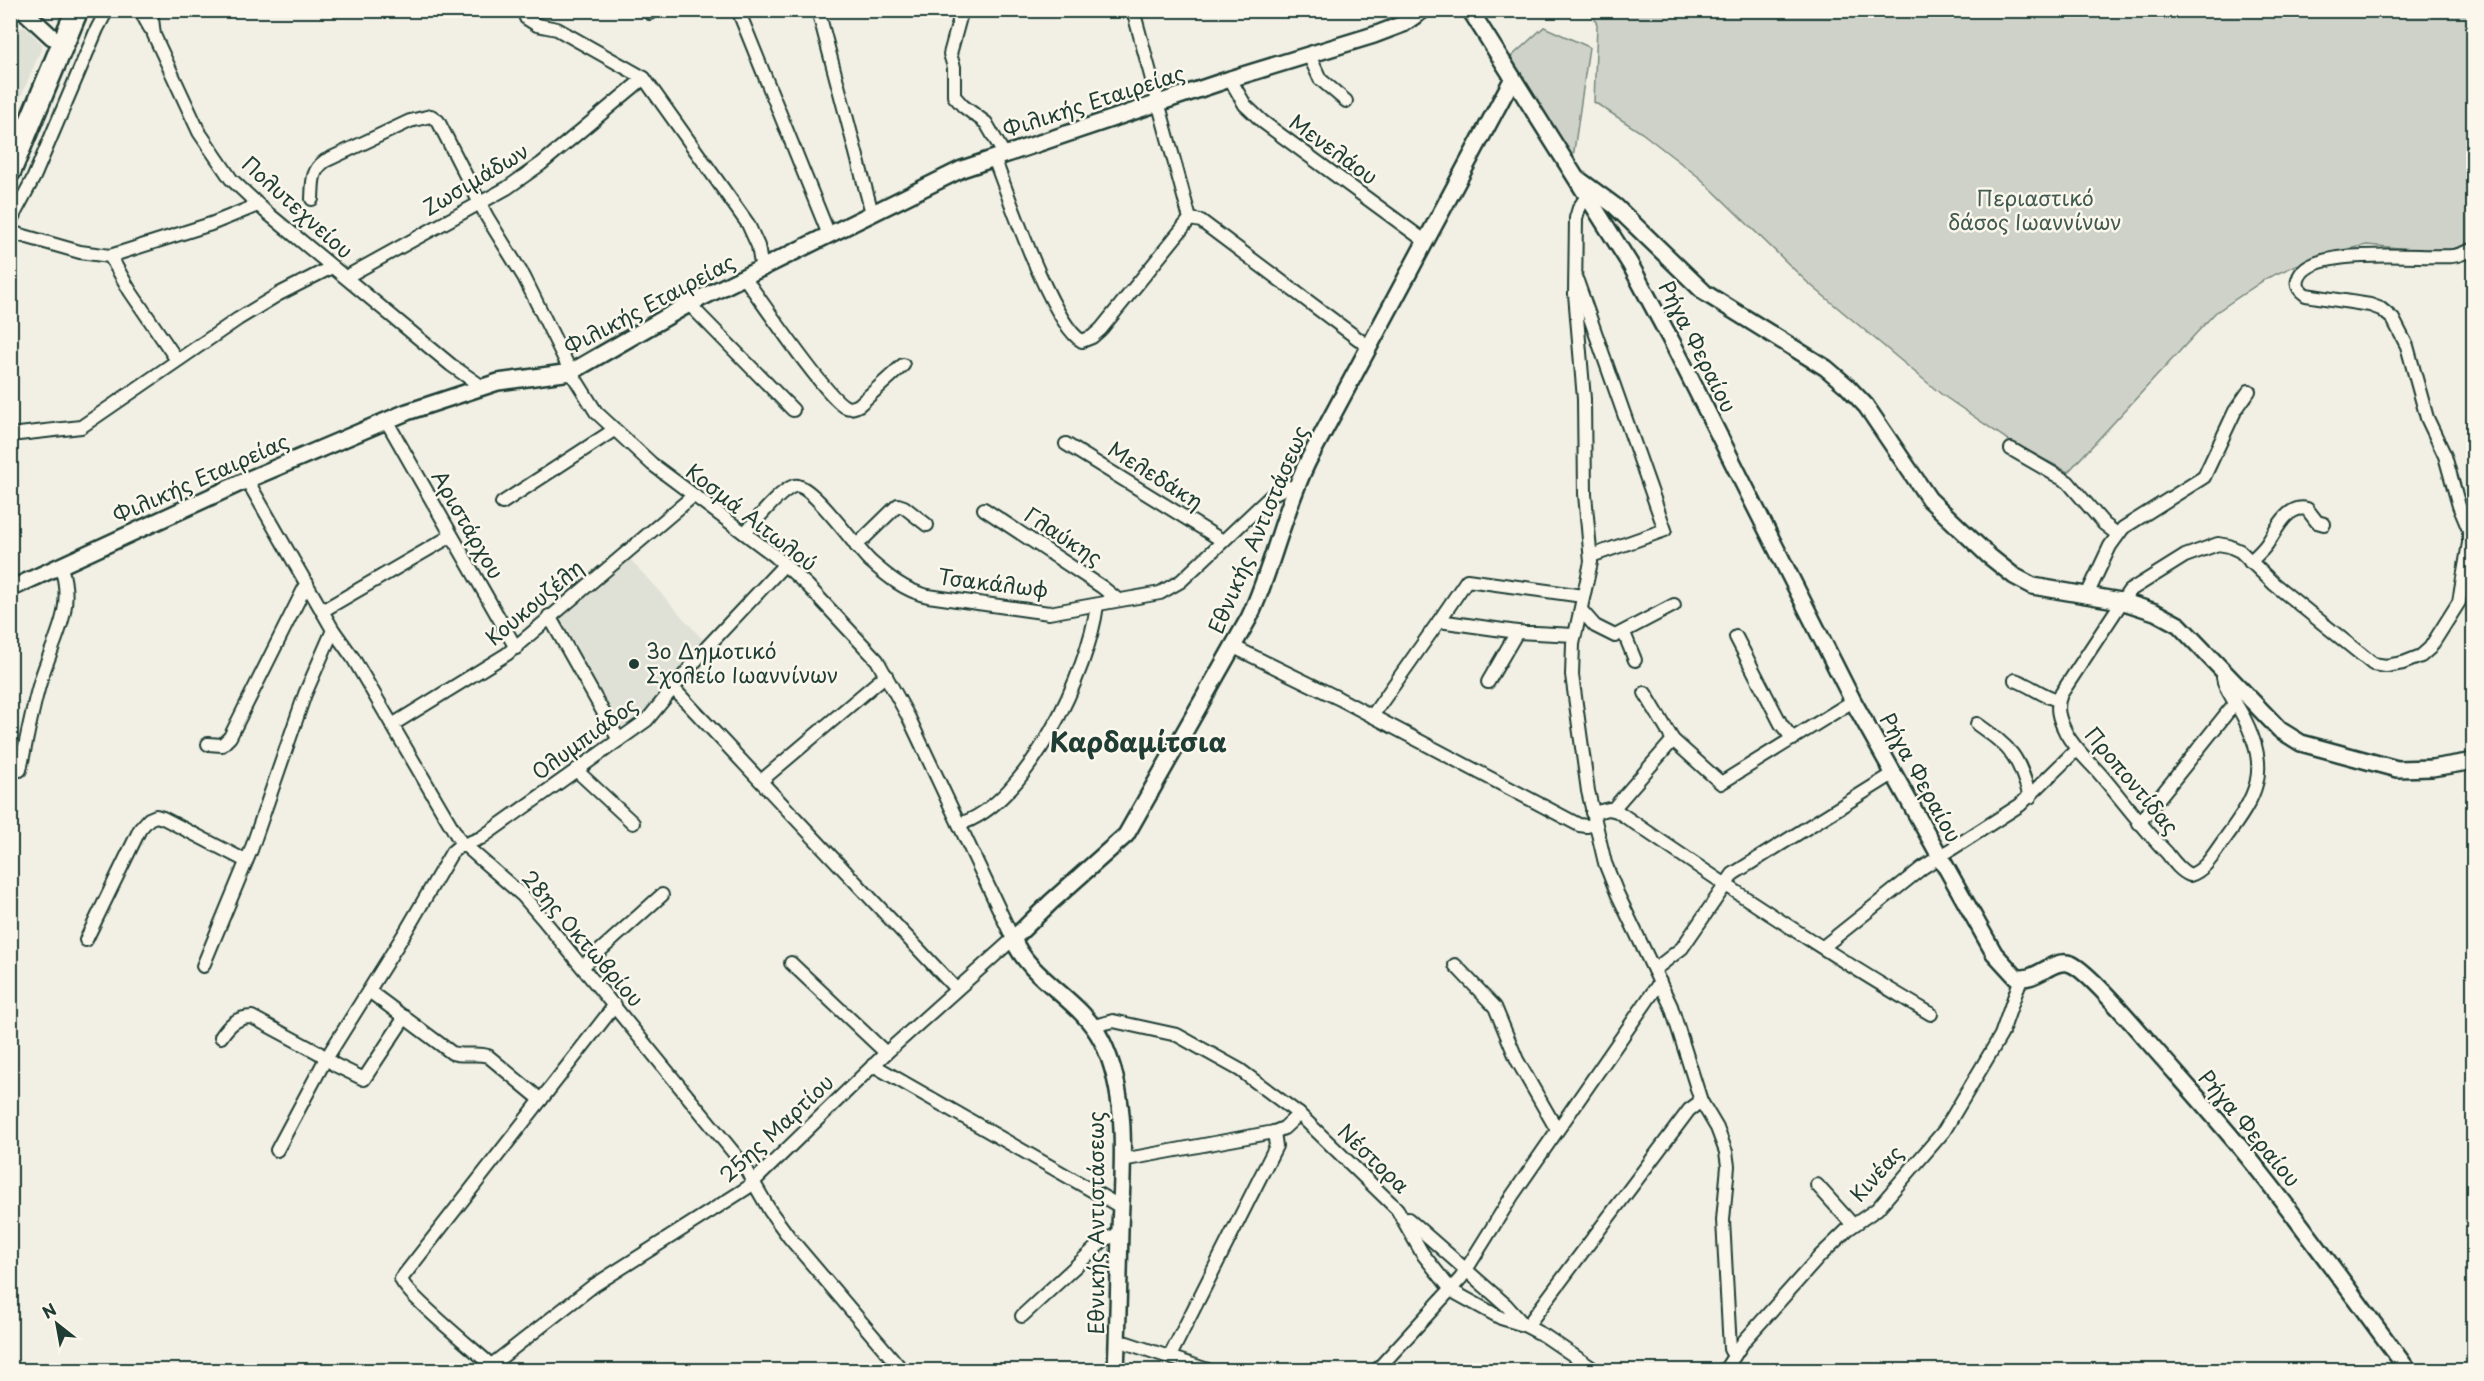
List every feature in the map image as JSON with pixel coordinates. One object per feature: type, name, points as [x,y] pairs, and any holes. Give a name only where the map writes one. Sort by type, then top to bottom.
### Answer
[{"type":"highway","points":[[10,134],[64,10]]},
{"type":"highway","points":[[10,171],[77,10]]},
{"type":"street","points":[[10,222],[34,177],[107,10]]},
{"type":"street","points":[[140,10],[154,35]]},
{"type":"street","name":"Πολυτεχνείου","points":[[151,10],[154,35],[207,146],[231,179],[258,205],[451,365],[481,386]]},
{"type":"street","points":[[524,10],[526,18],[537,24],[557,29],[644,78],[748,224],[758,246],[762,270]]},
{"type":"street","points":[[738,10],[829,235]]},
{"type":"street","points":[[818,10],[872,213]]},
{"type":"street","points":[[962,10],[950,54],[954,66],[954,96],[963,106],[986,123],[1052,302],[1070,331],[1082,341],[1092,337],[1101,329],[1190,219]]},
{"type":"street","points":[[1133,10],[1190,219]]},
{"type":"street","name":"Φιλικής Εταιρείας","points":[[10,589],[247,480],[386,420],[481,386],[510,379],[572,372],[688,304],[762,270],[933,182],[999,156],[1397,26],[1423,10]]},
{"type":"street","points":[[1470,10],[1512,78]]},
{"type":"street","points":[[22,13],[52,37]]},
{"type":"street","points":[[1309,55],[1320,79],[1347,101]]},
{"type":"street","name":"Ζωσιμάδων","points":[[345,277],[507,188],[541,164],[644,78]]},
{"type":"street","name":"Ρήγα Φεραίου","points":[[1512,78],[1620,248],[1673,344],[1853,701],[1994,953],[2009,972],[2021,978],[2030,978],[2061,963],[2069,963],[2078,967],[2093,982],[2131,1021],[2263,1175],[2408,1371]]},
{"type":"street","name":"Εθνικής Αντιστάσεως","points":[[1116,1371],[1122,1160],[1115,1079],[1105,1048],[1094,1026],[1077,1007],[1027,963],[1013,939],[1126,835],[1233,647],[1264,584],[1276,540],[1295,488],[1512,78]]},
{"type":"street","name":"Μενελάου","points":[[1230,79],[1245,105],[1263,122],[1425,241]]},
{"type":"street","name":"Κοσμά Αιτωλού","points":[[312,199],[314,173],[317,167],[410,121],[431,116],[438,122],[480,203],[524,277],[591,405],[614,430],[693,496],[785,564],[855,634],[886,675],[1013,939]]},
{"type":"street","points":[[1574,176],[1615,206],[1705,293],[1826,368],[1847,386],[1866,406],[1929,499],[1989,556],[2014,576],[2033,586],[2121,601],[2155,612],[2179,625],[2285,734],[2315,749],[2397,769],[2432,768],[2474,761]]},
{"type":"street","points":[[1587,196],[1576,218],[1574,280],[1584,399],[1585,502],[1591,556],[1574,635],[1572,675],[1593,818],[1617,893],[1681,1030],[1701,1101],[1717,1128],[1727,1159],[1723,1220],[1730,1349],[1734,1356]]},
{"type":"street","points":[[10,232],[80,252],[110,256],[200,228],[258,205]]},
{"type":"street","points":[[1190,219],[1201,221],[1369,346]]},
{"type":"street","points":[[2014,680],[2027,684],[2043,696],[2058,701],[2128,591],[2185,555],[2206,546],[2228,545],[2240,551],[2269,580],[2370,662],[2386,666],[2403,663],[2421,656],[2430,648],[2459,602],[2470,535],[2468,514],[2423,406],[2407,346],[2393,319],[2381,309],[2370,305],[2306,295],[2300,291],[2297,283],[2299,277],[2312,266],[2333,260],[2364,255],[2454,256],[2474,249]]},
{"type":"street","points":[[110,256],[130,291],[177,360]]},
{"type":"street","points":[[10,435],[81,427],[177,360],[279,294],[333,267]]},
{"type":"street","points":[[744,277],[826,388],[846,407],[859,405],[903,364]]},
{"type":"street","points":[[1574,280],[1580,285],[1665,530],[1591,556]]},
{"type":"street","points":[[688,304],[793,411]]},
{"type":"street","points":[[2087,595],[2117,534],[2138,517],[2204,477],[2235,411],[2249,392]]},
{"type":"street","name":"Αριστάρχου","points":[[386,420],[516,648]]},
{"type":"street","points":[[502,503],[614,430]]},
{"type":"street","name":"Μελεδάκη","points":[[1066,444],[1223,541]]},
{"type":"street","points":[[2012,448],[2068,482],[2104,524],[2117,534]]},
{"type":"street","name":"28ης Οκτωβρίου","points":[[247,480],[322,612],[352,658],[463,845],[527,900],[583,966],[723,1138],[789,1237],[902,1371]]},
{"type":"street","name":"Τσακάλωφ","points":[[745,533],[784,492],[798,485],[813,494],[856,546],[891,578],[920,594],[1043,613],[1160,593],[1172,588],[1273,495],[1287,487],[1295,488]]},
{"type":"street","name":"Κουκουζέλη","points":[[392,725],[516,648],[549,616],[693,496]]},
{"type":"street","points":[[856,546],[897,506],[904,507],[927,525]]},
{"type":"street","name":"Γλαύκης","points":[[984,509],[1102,586],[1118,600]]},
{"type":"street","points":[[2250,562],[2266,545],[2285,517],[2295,510],[2307,509],[2318,522],[2324,524]]},
{"type":"street","points":[[322,612],[451,536]]},
{"type":"street","name":"Ολυμπιάδος","points":[[463,845],[481,838],[647,720],[706,647],[785,564]]},
{"type":"street","points":[[20,770],[38,692],[58,634],[66,601],[67,588],[61,567]]},
{"type":"street","points":[[1372,716],[1467,580],[1583,596]]},
{"type":"street","points":[[208,744],[222,745],[230,737],[307,583]]},
{"type":"street","points":[[959,824],[980,816],[995,805],[1018,779],[1047,738],[1070,692],[1095,620],[1097,605]]},
{"type":"street","points":[[1581,610],[1598,628],[1615,636],[1674,605]]},
{"type":"street","points":[[549,616],[619,740]]},
{"type":"street","points":[[1439,621],[1517,632],[1574,635]]},
{"type":"street","points":[[203,966],[270,800],[305,694],[333,630]]},
{"type":"street","points":[[1488,682],[1517,632]]},
{"type":"street","points":[[1624,633],[1635,660]]},
{"type":"street","points":[[1736,637],[1781,724],[1793,740]]},
{"type":"street","points":[[1233,647],[1372,716],[1579,825],[1587,826],[1593,818],[1613,809],[1673,740]]},
{"type":"street","points":[[2139,823],[2235,703],[2224,682],[2223,676],[2226,672]]},
{"type":"street","points":[[761,781],[886,675]]},
{"type":"street","points":[[674,689],[956,988]]},
{"type":"street","points":[[1645,693],[1673,740],[1720,783],[1853,701]]},
{"type":"street","name":"Προποντίδας","points":[[2058,701],[2058,715],[2077,749],[2102,776],[2139,823],[2183,871],[2190,875],[2197,873],[2207,862],[2238,821],[2251,799],[2259,776],[2259,761],[2254,742],[2235,703]]},
{"type":"street","points":[[1977,724],[2011,750],[2021,767],[2030,797]]},
{"type":"street","points":[[1823,947],[1922,868],[2013,811],[2077,749]]},
{"type":"street","points":[[576,770],[633,823]]},
{"type":"street","points":[[1654,970],[1682,948],[1733,874],[1893,774]]},
{"type":"street","points":[[1613,809],[1725,885],[1930,1014]]},
{"type":"street","points":[[86,940],[140,829],[149,819],[156,816],[163,818],[246,861]]},
{"type":"street","points":[[276,1150],[326,1059],[449,856],[463,845]]},
{"type":"street","points":[[583,966],[662,895]]},
{"type":"street","name":"25ης Μαρτίου","points":[[488,1368],[594,1286],[754,1182],[873,1065],[1013,939]]},
{"type":"street","points":[[791,963],[886,1053]]},
{"type":"street","points":[[1455,966],[1495,1007],[1517,1060],[1557,1131]]},
{"type":"street","name":"Κινέας","points":[[1725,1371],[1744,1341],[1814,1262],[1853,1225],[1881,1205],[1944,1131],[2001,1035],[2021,978]]},
{"type":"street","points":[[1377,1371],[1452,1291],[1512,1196],[1660,982]]},
{"type":"street","points":[[369,991],[452,1053],[463,1056],[480,1053],[488,1056],[541,1100]]},
{"type":"street","points":[[488,1368],[415,1297],[401,1279],[615,1005]]},
{"type":"street","points":[[221,1037],[233,1022],[252,1017],[363,1078],[405,1017]]},
{"type":"street","name":"Νέστορα","points":[[1094,1026],[1113,1021],[1149,1027],[1184,1038],[1240,1070],[1299,1114],[1397,1209],[1422,1253],[1452,1291],[1502,1318],[1525,1325],[1568,1351],[1595,1371]]},
{"type":"street","points":[[873,1065],[1121,1207]]},
{"type":"street","points":[[1397,1209],[1506,1305],[1525,1325],[1689,1110],[1701,1101]]},
{"type":"street","points":[[1122,1160],[1274,1132],[1284,1128],[1299,1114]]},
{"type":"street","points":[[1170,1356],[1276,1146],[1274,1132]]},
{"type":"street","points":[[1817,1185],[1853,1225]]},
{"type":"street","points":[[1022,1316],[1105,1239],[1120,1234]]},
{"type":"street","points":[[1117,1342],[1170,1356],[1208,1371]]},
{"type":"shaded area","points":[[25,27],[43,45],[11,120],[11,29]]},
{"type":"shaded area","name":"3ο Δημοτικό Σχολείο Ιωαννίνων","points":[[630,559],[704,641],[669,687],[644,713],[619,729],[557,620]]},
{"type":"green space","name":"Περιαστικό δάσος Ιωαννίνων","points":[[1592,11],[2473,11],[2473,261],[2442,252],[2367,245],[2322,254],[2267,278],[2215,313],[2068,472],[2011,442],[1941,394],[1807,282],[1700,178],[1642,133],[1594,102],[1597,25]]},
{"type":"green space","points":[[1544,27],[1589,47],[1573,158],[1511,57]]},
{"type":"place","name":"3ο Δημοτικό Σχολείο Ιωαννίνων","points":[[634,664]]},
{"type":"district","name":"Καρδαμίτσια","points":[[1138,743]]}]
